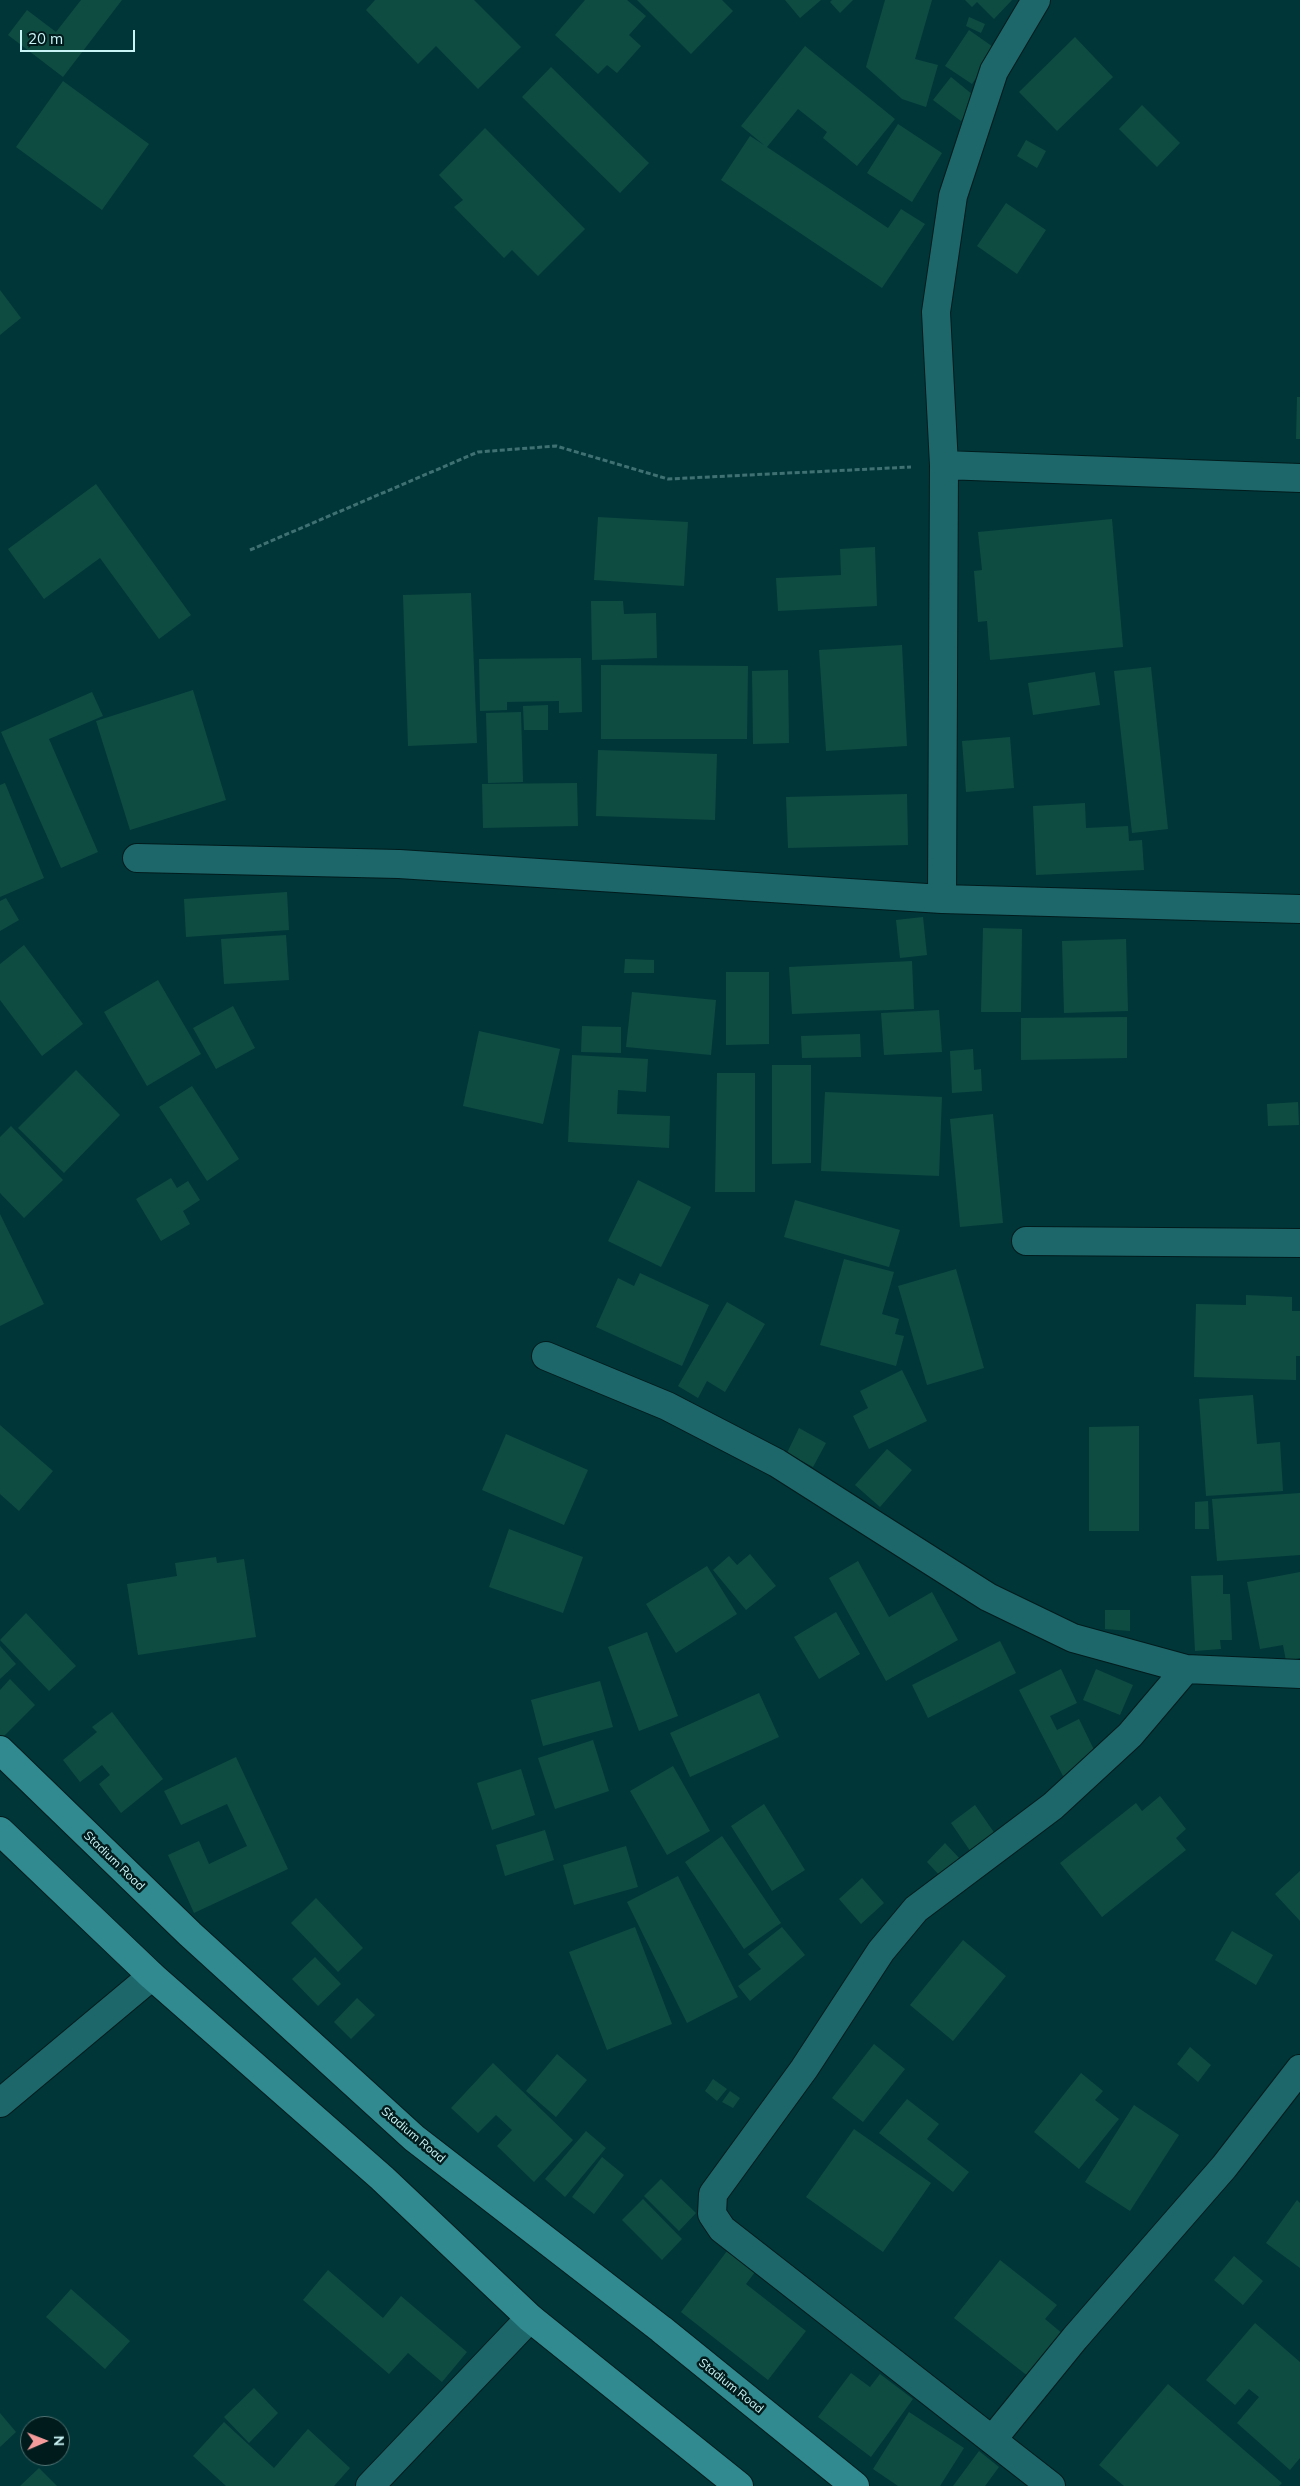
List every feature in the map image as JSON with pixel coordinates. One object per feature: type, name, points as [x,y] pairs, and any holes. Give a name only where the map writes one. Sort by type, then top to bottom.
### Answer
[{"type":"main road","name":"Stadium Road","points":[[0,1750],[190,1934],[414,2138],[661,2329],[855,2486]]},
{"type":"main road","points":[[0,1831],[152,1976],[382,2178],[530,2318],[739,2486]]},
{"type":"street","points":[[942,899],[944,465],[936,312],[953,196],[994,71],[1036,0]]},
{"type":"street","points":[[944,465],[1300,478]]},
{"type":"street","points":[[137,858],[399,864],[942,899],[1300,909]]},
{"type":"street","points":[[1026,1242],[1300,1243]]},
{"type":"street","points":[[546,1356],[667,1406],[776,1463],[997,1601],[1073,1638],[1186,1669],[1300,1674]]},
{"type":"street","points":[[1050,2486],[722,2229],[712,2214],[713,2194],[804,2069],[881,1951],[916,1909],[1053,1806],[1130,1735],[1186,1669]]},
{"type":"street","points":[[0,2103],[152,1976]]},
{"type":"street","points":[[992,2440],[1075,2338],[1224,2167],[1300,2069]]},
{"type":"street","points":[[370,2486],[530,2318]]},
{"type":"path","points":[[250,550],[478,452],[556,446],[668,480],[944,465]]},
{"type":"building","points":[[81,0],[122,0],[63,77],[8,35],[27,10],[56,32]]},
{"type":"building","points":[[375,0],[474,0],[521,47],[478,89],[436,46],[418,64],[366,10]]},
{"type":"building","points":[[585,0],[627,0],[646,16],[629,35],[641,46],[617,73],[607,65],[598,74],[555,35]]},
{"type":"building","points":[[637,0],[722,0],[733,11],[691,54]]},
{"type":"building","points":[[785,0],[821,0],[800,18]]},
{"type":"building","points":[[832,0],[853,0],[840,13],[830,2]]},
{"type":"building","points":[[885,0],[932,0],[915,59],[938,65],[926,107],[902,99],[866,67]]},
{"type":"building","points":[[965,0],[1012,0],[994,19],[977,2],[972,7]]},
{"type":"building","points":[[969,17],[985,24],[981,33],[966,26]]},
{"type":"building","points":[[969,30],[996,49],[972,84],[945,66]]},
{"type":"building","points":[[1075,37],[1113,77],[1057,131],[1019,92]]},
{"type":"building","points":[[805,46],[895,119],[857,166],[823,138],[827,132],[798,109],[767,147],[888,228],[901,209],[925,224],[882,288],[721,180],[750,136],[764,145],[741,126]]},
{"type":"building","points":[[551,67],[649,163],[620,193],[522,97]]},
{"type":"building","points":[[951,77],[978,99],[961,121],[933,100]]},
{"type":"building","points":[[63,81],[149,144],[102,210],[16,147]]},
{"type":"building","points":[[1142,105],[1180,143],[1157,167],[1119,129]]},
{"type":"building","points":[[898,124],[942,153],[912,202],[867,173]]},
{"type":"building","points":[[485,128],[585,229],[538,276],[512,250],[504,258],[454,207],[463,200],[439,175]]},
{"type":"building","points":[[1026,140],[1046,151],[1037,168],[1017,156]]},
{"type":"building","points":[[1006,203],[1046,230],[1017,274],[977,246]]},
{"type":"building","points":[[0,290],[21,318],[0,335]]},
{"type":"building","points":[[1297,397],[1300,397],[1300,439],[1296,439]]},
{"type":"building","points":[[96,484],[191,615],[159,639],[100,558],[44,599],[8,549]]},
{"type":"building","points":[[598,517],[688,522],[684,586],[594,580]]},
{"type":"building","points":[[1112,519],[1123,647],[990,660],[987,621],[978,622],[974,571],[982,570],[978,532]]},
{"type":"building","points":[[875,547],[877,606],[778,611],[776,578],[841,575],[840,549]]},
{"type":"building","points":[[471,593],[477,743],[408,746],[403,595]]},
{"type":"building","points":[[591,601],[623,601],[624,614],[656,613],[657,658],[592,660]]},
{"type":"building","points":[[902,645],[907,746],[826,751],[819,650]]},
{"type":"building","points":[[581,658],[582,712],[559,713],[559,701],[507,702],[507,710],[480,711],[479,659]]},
{"type":"building","points":[[601,665],[748,666],[747,739],[601,739]]},
{"type":"building","points":[[1151,667],[1168,829],[1132,833],[1114,671]]},
{"type":"building","points":[[788,670],[789,743],[753,744],[752,671]]},
{"type":"building","points":[[1095,672],[1100,705],[1033,715],[1028,683]]},
{"type":"building","points":[[193,690],[226,800],[130,830],[96,721]]},
{"type":"building","points":[[92,692],[103,716],[49,739],[98,852],[61,868],[1,732]]},
{"type":"building","points":[[548,705],[548,730],[524,730],[523,706]]},
{"type":"building","points":[[521,712],[523,782],[488,783],[486,713]]},
{"type":"building","points":[[1010,737],[1014,788],[966,792],[962,741]]},
{"type":"building","points":[[598,750],[717,754],[715,820],[596,816]]},
{"type":"building","points":[[5,783],[44,878],[0,897],[0,785]]},
{"type":"building","points":[[577,783],[578,826],[483,828],[482,784]]},
{"type":"building","points":[[907,794],[908,845],[788,848],[786,797]]},
{"type":"building","points":[[1085,803],[1086,828],[1128,826],[1129,841],[1142,840],[1144,870],[1036,875],[1033,806]]},
{"type":"building","points":[[287,892],[289,930],[186,937],[184,899]]},
{"type":"building","points":[[6,898],[19,920],[0,931],[0,901]]},
{"type":"building","points":[[923,917],[927,955],[900,958],[896,920]]},
{"type":"building","points":[[983,928],[1022,929],[1021,1012],[981,1012]]},
{"type":"building","points":[[286,935],[289,980],[224,984],[221,939]]},
{"type":"building","points":[[1126,939],[1128,1011],[1064,1013],[1062,941]]},
{"type":"building","points":[[24,945],[83,1024],[42,1056],[0,1000],[0,964]]},
{"type":"building","points":[[625,959],[654,960],[654,973],[624,973]]},
{"type":"building","points":[[912,961],[914,1009],[792,1014],[789,967]]},
{"type":"building","points":[[726,972],[769,972],[769,1044],[726,1045]]},
{"type":"building","points":[[158,980],[201,1054],[147,1086],[104,1012]]},
{"type":"building","points":[[632,992],[716,1000],[711,1055],[626,1047]]},
{"type":"building","points":[[233,1006],[255,1048],[216,1069],[193,1028]]},
{"type":"building","points":[[939,1010],[942,1052],[884,1055],[881,1013]]},
{"type":"building","points":[[1127,1017],[1127,1058],[1021,1060],[1021,1018]]},
{"type":"building","points":[[582,1026],[621,1027],[621,1053],[581,1052]]},
{"type":"building","points":[[479,1031],[560,1049],[543,1124],[463,1106]]},
{"type":"building","points":[[860,1034],[861,1057],[802,1058],[801,1036]]},
{"type":"building","points":[[973,1049],[974,1070],[981,1069],[982,1091],[952,1093],[950,1051]]},
{"type":"building","points":[[572,1055],[648,1059],[646,1092],[618,1090],[617,1114],[670,1116],[669,1148],[568,1142]]},
{"type":"building","points":[[772,1065],[811,1065],[811,1163],[772,1164]]},
{"type":"building","points":[[76,1070],[120,1115],[64,1173],[18,1128]]},
{"type":"building","points":[[717,1073],[755,1073],[755,1192],[715,1192]]},
{"type":"building","points":[[192,1086],[239,1159],[207,1181],[159,1107]]},
{"type":"building","points":[[825,1092],[942,1097],[939,1176],[821,1171]]},
{"type":"building","points":[[1298,1102],[1299,1125],[1268,1126],[1267,1104]]},
{"type":"building","points":[[993,1114],[1003,1223],[960,1227],[950,1119]]},
{"type":"building","points":[[11,1126],[63,1180],[24,1218],[0,1193],[0,1137]]},
{"type":"building","points":[[171,1178],[177,1188],[188,1181],[200,1200],[183,1211],[190,1224],[161,1241],[136,1199]]},
{"type":"building","points":[[638,1180],[691,1207],[661,1267],[608,1241]]},
{"type":"building","points":[[795,1200],[900,1230],[889,1267],[784,1237]]},
{"type":"building","points":[[0,1214],[44,1304],[0,1326]]},
{"type":"building","points":[[844,1259],[894,1272],[882,1314],[899,1319],[895,1334],[904,1336],[896,1366],[820,1345]]},
{"type":"building","points":[[956,1269],[984,1368],[927,1385],[898,1286]]},
{"type":"building","points":[[640,1273],[709,1305],[682,1366],[596,1327],[618,1278],[634,1286]]},
{"type":"building","points":[[1246,1295],[1292,1297],[1292,1311],[1300,1311],[1300,1356],[1296,1356],[1296,1380],[1194,1377],[1196,1304],[1246,1305]]},
{"type":"building","points":[[727,1302],[765,1324],[725,1392],[707,1381],[698,1398],[678,1386]]},
{"type":"building","points":[[902,1370],[927,1421],[869,1449],[853,1416],[868,1408],[860,1391]]},
{"type":"building","points":[[1253,1395],[1257,1444],[1280,1442],[1283,1491],[1206,1496],[1199,1399]]},
{"type":"building","points":[[0,1425],[53,1471],[19,1511],[0,1494]]},
{"type":"building","points":[[1139,1426],[1139,1531],[1089,1531],[1089,1427]]},
{"type":"building","points":[[799,1428],[826,1443],[813,1467],[787,1453]]},
{"type":"building","points":[[506,1434],[588,1470],[564,1525],[482,1490]]},
{"type":"building","points":[[887,1449],[912,1470],[880,1507],[855,1485]]},
{"type":"building","points":[[1300,1493],[1300,1555],[1217,1561],[1212,1499]]},
{"type":"building","points":[[1208,1501],[1209,1529],[1195,1529],[1195,1502]]},
{"type":"building","points":[[509,1529],[583,1557],[563,1613],[489,1587]]},
{"type":"building","points":[[750,1554],[776,1586],[746,1610],[713,1570],[729,1556],[737,1565]]},
{"type":"building","points":[[216,1557],[217,1563],[244,1559],[256,1637],[138,1655],[127,1584],[177,1576],[175,1563]]},
{"type":"building","points":[[858,1561],[889,1617],[932,1592],[958,1640],[886,1681],[829,1578]]},
{"type":"building","points":[[707,1566],[737,1614],[676,1653],[646,1604]]},
{"type":"building","points":[[1300,1572],[1300,1658],[1286,1661],[1283,1645],[1260,1649],[1247,1582]]},
{"type":"building","points":[[1223,1575],[1223,1594],[1230,1594],[1232,1640],[1220,1640],[1221,1649],[1195,1651],[1191,1576]]},
{"type":"building","points":[[1105,1610],[1130,1610],[1130,1631],[1105,1629]]},
{"type":"building","points":[[836,1612],[860,1654],[819,1679],[794,1637]]},
{"type":"building","points":[[26,1613],[76,1666],[49,1691],[0,1640]]},
{"type":"building","points":[[647,1632],[678,1716],[639,1731],[608,1647]]},
{"type":"building","points":[[1000,1641],[1016,1673],[928,1718],[912,1685]]},
{"type":"building","points":[[0,1646],[16,1664],[0,1679]]},
{"type":"building","points":[[1061,1669],[1077,1703],[1050,1716],[1057,1730],[1079,1719],[1098,1758],[1063,1776],[1019,1690]]},
{"type":"building","points":[[1096,1669],[1133,1685],[1120,1715],[1083,1700]]},
{"type":"building","points":[[10,1679],[35,1705],[0,1740],[0,1690]]},
{"type":"building","points":[[600,1681],[613,1727],[543,1746],[531,1700]]},
{"type":"building","points":[[759,1693],[779,1737],[690,1777],[670,1733]]},
{"type":"building","points":[[112,1712],[163,1779],[121,1813],[99,1784],[110,1775],[102,1765],[80,1782],[63,1760],[97,1732],[92,1727]]},
{"type":"building","points":[[593,1740],[609,1791],[555,1809],[538,1758]]},
{"type":"building","points":[[236,1757],[288,1869],[194,1913],[168,1855],[199,1841],[209,1864],[247,1846],[227,1804],[181,1825],[164,1791]]},
{"type":"building","points":[[673,1766],[710,1831],[667,1855],[630,1791]]},
{"type":"building","points":[[521,1769],[535,1815],[492,1830],[477,1783]]},
{"type":"building","points":[[1160,1796],[1186,1829],[1176,1838],[1186,1850],[1102,1917],[1060,1863],[1136,1803],[1142,1811]]},
{"type":"building","points":[[764,1804],[805,1870],[772,1891],[731,1826]]},
{"type":"building","points":[[975,1805],[1000,1841],[975,1858],[951,1823]]},
{"type":"building","points":[[545,1830],[554,1860],[505,1876],[496,1845]]},
{"type":"building","points":[[722,1836],[781,1923],[744,1949],[685,1862]]},
{"type":"building","points":[[945,1843],[962,1861],[943,1879],[927,1862]]},
{"type":"building","points":[[626,1846],[638,1887],[574,1905],[563,1865]]},
{"type":"building","points":[[1300,1871],[1300,1921],[1275,1894]]},
{"type":"building","points":[[678,1876],[738,1997],[687,2023],[627,1902]]},
{"type":"building","points":[[862,1878],[884,1903],[861,1924],[839,1899]]},
{"type":"building","points":[[316,1898],[363,1948],[338,1972],[291,1923]]},
{"type":"building","points":[[635,1927],[672,2024],[607,2050],[569,1952]]},
{"type":"building","points":[[782,1927],[805,1955],[750,2001],[738,1986],[761,1969],[748,1954]]},
{"type":"building","points":[[1232,1931],[1273,1955],[1256,1985],[1215,1960]]},
{"type":"building","points":[[963,1940],[1006,1976],[953,2041],[910,2005]]},
{"type":"building","points":[[315,1957],[341,1984],[318,2006],[292,1979]]},
{"type":"building","points":[[357,1998],[375,2015],[351,2039],[334,2022]]},
{"type":"building","points":[[874,2044],[905,2069],[863,2122],[832,2098]]},
{"type":"building","points":[[1190,2047],[1211,2065],[1198,2082],[1177,2064]]},
{"type":"building","points":[[557,2054],[587,2080],[556,2117],[526,2091]]},
{"type":"building","points":[[493,2063],[573,2140],[534,2182],[497,2146],[512,2130],[496,2115],[478,2133],[451,2108]]},
{"type":"building","points":[[1081,2073],[1103,2091],[1095,2100],[1119,2119],[1079,2169],[1034,2132]]},
{"type":"building","points":[[713,2079],[727,2089],[717,2101],[705,2091]]},
{"type":"building","points":[[730,2091],[740,2098],[733,2108],[722,2102]]},
{"type":"building","points":[[907,2099],[939,2124],[927,2139],[969,2172],[953,2192],[879,2133]]},
{"type":"building","points":[[1134,2105],[1179,2135],[1130,2211],[1085,2182]]},
{"type":"building","points":[[854,2129],[931,2183],[883,2252],[806,2197]]},
{"type":"building","points":[[586,2131],[606,2148],[565,2197],[545,2179]]},
{"type":"building","points":[[602,2157],[624,2175],[594,2214],[572,2197]]},
{"type":"building","points":[[661,2179],[696,2213],[679,2231],[644,2196]]},
{"type":"building","points":[[643,2199],[682,2239],[662,2260],[622,2220]]},
{"type":"building","points":[[1297,2200],[1300,2203],[1300,2268],[1266,2243]]},
{"type":"building","points":[[727,2251],[755,2272],[746,2284],[806,2331],[768,2380],[681,2312]]},
{"type":"building","points":[[1234,2256],[1263,2281],[1243,2305],[1214,2280]]},
{"type":"building","points":[[1000,2260],[1057,2305],[1045,2319],[1063,2334],[1029,2377],[954,2318]]},
{"type":"building","points":[[328,2270],[383,2318],[401,2296],[467,2352],[442,2382],[408,2353],[389,2374],[303,2300]]},
{"type":"building","points":[[71,2289],[130,2341],[105,2369],[46,2317]]},
{"type":"building","points":[[1255,2323],[1300,2362],[1300,2458],[1290,2470],[1237,2423],[1259,2397],[1249,2389],[1235,2405],[1206,2380]]},
{"type":"building","points":[[851,2373],[870,2387],[880,2374],[913,2399],[871,2457],[818,2417]]},
{"type":"building","points":[[1168,2384],[1282,2483],[1279,2486],[1124,2486],[1099,2465]]},
{"type":"building","points":[[254,2388],[278,2413],[249,2443],[224,2417]]},
{"type":"building","points":[[909,2412],[964,2448],[940,2486],[898,2486],[873,2469]]},
{"type":"building","points":[[0,2413],[16,2432],[0,2447]]},
{"type":"building","points":[[224,2422],[274,2468],[308,2429],[350,2468],[334,2486],[226,2486],[193,2456]]},
{"type":"building","points":[[979,2451],[999,2467],[985,2486],[953,2486]]},
{"type":"building","points":[[39,2468],[57,2486],[20,2486]]}]
